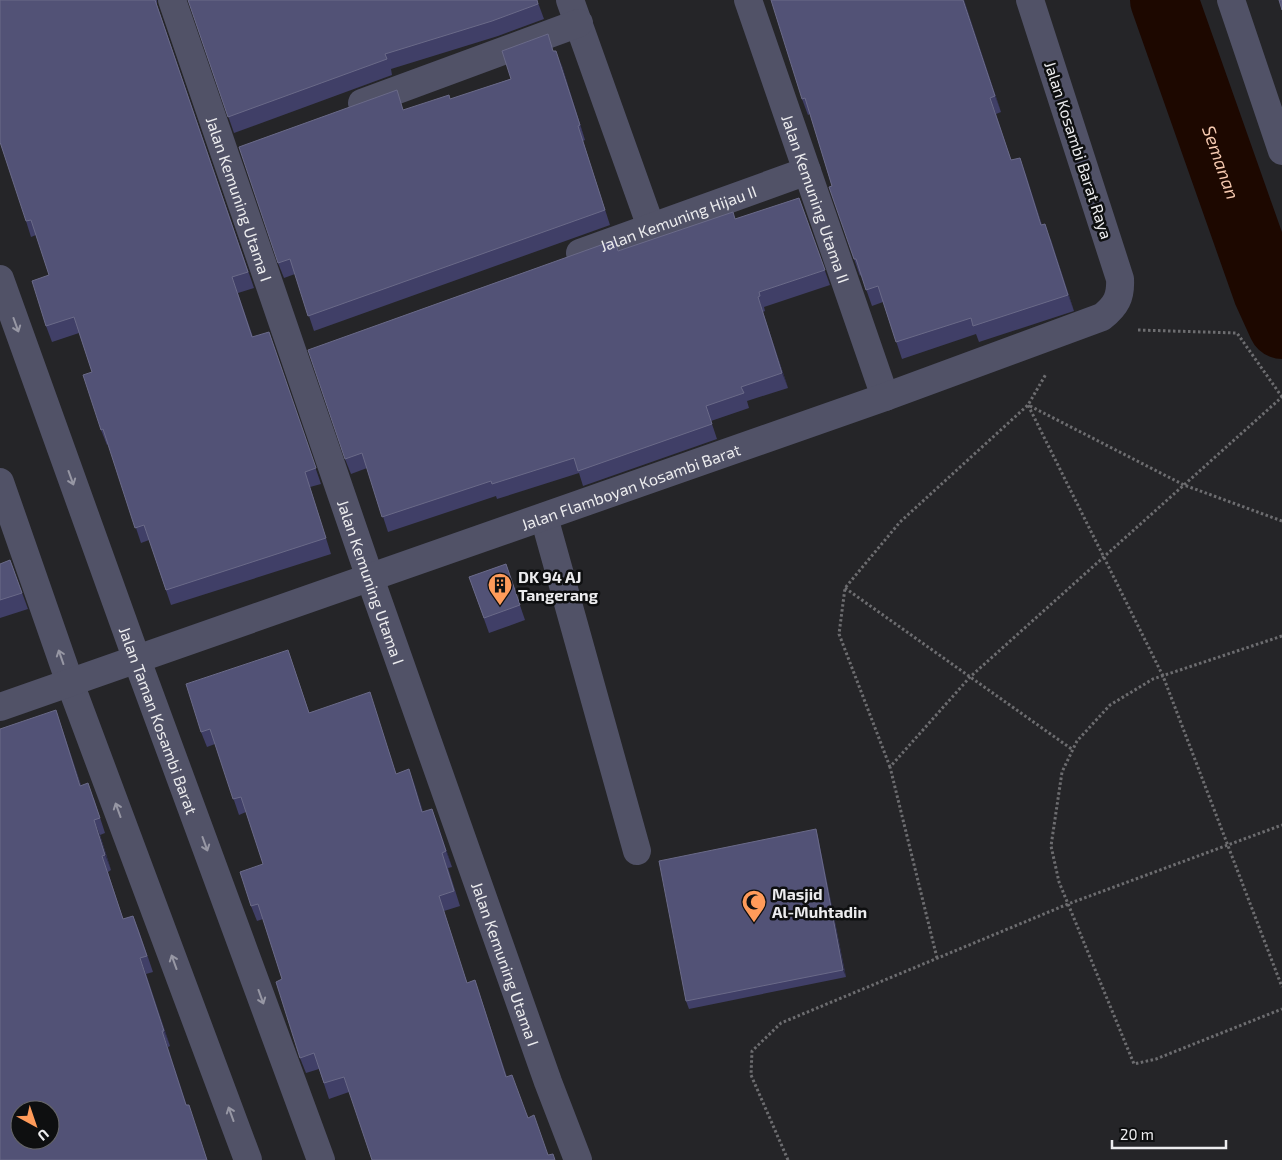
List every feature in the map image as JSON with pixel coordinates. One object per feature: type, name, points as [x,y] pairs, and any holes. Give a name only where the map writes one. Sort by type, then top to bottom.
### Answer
[{"type":"street","name":"Jalan Kemuning Utama I","points":[[172,0],[233,150],[303,352],[370,578],[544,1072],[578,1160]]},
{"type":"street","name":"Jalan Kemuning Utama II","points":[[748,0],[876,366],[885,397]]},
{"type":"street","name":"Jalan Kosambi Barat Raya","points":[[1030,0],[1120,279],[1117,302]]},
{"type":"street","points":[[1231,0],[1282,151]]},
{"type":"street","points":[[336,112],[575,12],[651,227]]},
{"type":"street","name":"Jalan Kemuning Hijau II","points":[[557,261],[807,171]]},
{"type":"street","name":"Jalan Taman Kosambi Barat","points":[[0,279],[134,661],[321,1160]]},
{"type":"street","name":"Jalan Flamboyan Kosambi Barat","points":[[0,707],[885,397],[1102,317],[1117,302]]},
{"type":"street","points":[[0,482],[248,1160]]},
{"type":"street","points":[[544,517],[637,851]]},
{"type":"path","points":[[937,958],[890,767],[839,634],[845,588],[900,522],[1028,405],[1072,328]]},
{"type":"path","points":[[890,767],[970,677],[1282,397],[1237,333],[1131,330]]},
{"type":"path","points":[[1028,405],[1184,485],[1282,521]]},
{"type":"path","points":[[1028,405],[1163,676],[1282,987]]},
{"type":"path","points":[[845,588],[1072,750]]},
{"type":"path","points":[[1282,636],[1153,679],[1110,705],[1077,741],[1062,772],[1051,846],[1059,882],[1134,1064],[1156,1059],[1282,1009]]},
{"type":"path","points":[[788,1160],[751,1075],[752,1051],[781,1023],[1068,904],[1282,825]]},
{"type":"building","points":[[0,0],[155,0],[248,272],[232,277],[252,337],[269,332],[316,468],[305,472],[326,538],[166,590],[144,525],[135,528],[103,429],[101,430],[83,375],[92,372],[74,317],[46,326],[32,281],[49,275],[31,220],[26,221],[0,142]]},
{"type":"building","points":[[188,0],[537,0],[538,4],[492,21],[385,54],[387,59],[228,117]]},
{"type":"building","points":[[771,0],[963,0],[995,96],[990,98],[1011,160],[1020,158],[1041,225],[1045,224],[1068,295],[973,326],[971,318],[896,342],[878,286],[866,290],[856,259],[854,259],[829,187],[832,186],[805,98],[802,99]]},
{"type":"building","points":[[548,34],[553,51],[556,51],[580,125],[578,126],[605,210],[308,316],[290,259],[278,263],[239,147],[397,90],[403,110],[449,95],[450,99],[511,79],[502,51]]},
{"type":"building","points":[[799,198],[825,270],[759,292],[760,296],[758,297],[782,373],[741,387],[744,393],[706,406],[712,424],[578,471],[574,458],[492,484],[491,481],[382,517],[362,453],[345,459],[308,350],[615,240],[618,251],[733,212],[735,219]]},
{"type":"building","points":[[10,560],[22,593],[0,600],[0,564]]},
{"type":"building","name":"DK 94 AJ Tangerang","points":[[506,564],[520,605],[484,618],[469,577]]},
{"type":"building","points":[[288,650],[309,713],[370,692],[396,774],[409,769],[422,812],[432,809],[446,851],[442,853],[454,891],[439,896],[467,983],[475,980],[506,1077],[512,1075],[528,1118],[534,1115],[548,1155],[553,1154],[555,1160],[372,1160],[344,1077],[324,1083],[314,1053],[300,1058],[276,982],[282,979],[258,904],[251,906],[240,872],[263,864],[241,797],[233,799],[210,729],[201,732],[186,684]]},
{"type":"building","points":[[56,710],[80,786],[88,783],[100,818],[94,820],[105,855],[102,856],[123,919],[133,916],[147,956],[140,958],[186,1105],[189,1105],[207,1160],[0,1160],[0,729]]},
{"type":"building","name":"Masjid Al-Muhtadin","points":[[816,829],[843,970],[686,1001],[659,861]]},
{"type":"waterway","name":"Semanan","points":[[1164,0],[1267,292],[1282,325]]},
{"type":"place","name":"DK 94 AJ Tangerang","points":[[500,606]]},
{"type":"place","name":"Masjid Al-Muhtadin","points":[[754,923]]}]
